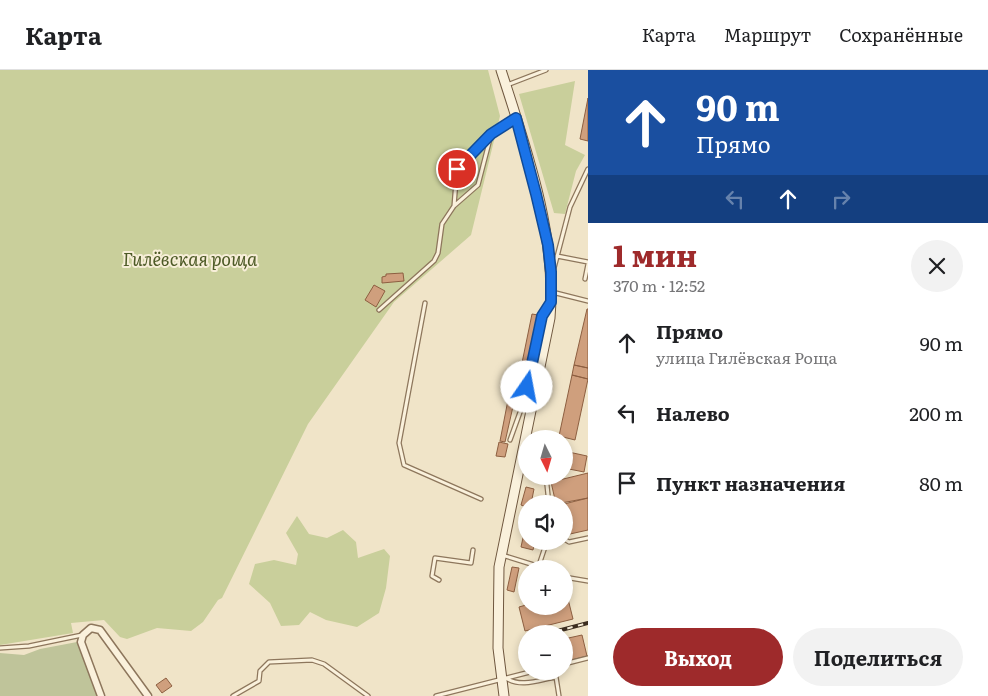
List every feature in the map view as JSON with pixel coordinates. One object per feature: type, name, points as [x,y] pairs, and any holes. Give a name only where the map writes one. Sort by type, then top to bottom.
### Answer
[{"type":"street","points":[[501,70],[516,118],[548,245],[552,292],[550,318],[501,554],[497,597],[504,696]]},
{"type":"street","points":[[101,696],[81,642],[83,634],[91,628],[100,630],[148,696]]},
{"type":"lane","points":[[506,86],[546,70]]},
{"type":"lane","points":[[454,206],[457,169],[491,134],[516,118]]},
{"type":"lane","points":[[379,310],[434,261],[442,224],[454,206],[478,185],[491,134]]},
{"type":"lane","points":[[551,280],[570,208],[587,171]]},
{"type":"lane","points":[[557,256],[588,263],[585,279]]},
{"type":"lane","points":[[552,292],[588,302]]},
{"type":"lane","points":[[510,440],[523,404],[542,316],[551,302]]},
{"type":"lane","points":[[425,303],[399,443],[404,465],[481,498]]},
{"type":"lane","points":[[573,541],[588,538]]},
{"type":"lane","points":[[439,580],[432,576],[435,558],[471,563],[473,550]]},
{"type":"lane","points":[[501,554],[522,560]]},
{"type":"lane","points":[[573,578],[588,581]]},
{"type":"lane","points":[[0,648],[29,646],[83,634]]},
{"type":"lane","points":[[573,662],[588,658]]},
{"type":"lane","points":[[233,696],[258,681],[260,671],[269,662],[312,660],[324,664],[368,696]]},
{"type":"lane","points":[[436,696],[518,675]]},
{"type":"lane","points":[[503,679],[522,683],[556,677],[559,696]]},
{"type":"green space","name":"Гилёвская роща","points":[[0,70],[488,70],[500,116],[471,235],[394,302],[308,424],[222,598],[218,600],[203,622],[191,631],[157,628],[127,639],[120,637],[104,620],[71,623],[73,633],[0,645]]},
{"type":"green space","points":[[575,81],[565,145],[585,155],[576,171],[565,214],[554,213],[519,94]]},
{"type":"green space","points":[[297,516],[309,534],[327,538],[343,530],[356,542],[358,558],[384,549],[390,556],[386,588],[379,613],[357,627],[326,620],[310,612],[299,625],[281,626],[270,603],[249,584],[255,564],[274,560],[296,565],[298,554],[286,533]]},
{"type":"green space","points":[[77,642],[97,696],[0,696],[0,653],[24,655],[40,649]]},
{"type":"building","points":[[588,98],[588,141],[580,139]]},
{"type":"building","points":[[403,273],[404,281],[382,283],[382,277],[386,276],[386,274]]},
{"type":"building","points":[[374,285],[385,291],[376,307],[365,300]]},
{"type":"building","points":[[588,309],[588,368],[574,365]]},
{"type":"building","points":[[532,314],[538,315],[520,403],[514,402]]},
{"type":"building","points":[[574,365],[588,368],[588,379],[572,375]]},
{"type":"building","points":[[572,375],[588,379],[575,440],[573,440],[573,430],[560,430]]},
{"type":"building","points":[[508,400],[514,402],[505,442],[500,441]]},
{"type":"building","points":[[499,442],[508,444],[505,457],[496,456]]},
{"type":"building","points":[[573,453],[587,456],[584,472],[573,470]]},
{"type":"building","points":[[588,473],[588,498],[573,501],[573,495],[554,495],[552,485],[573,485],[573,477]]},
{"type":"building","points":[[526,487],[534,489],[533,495],[524,495]]},
{"type":"building","points":[[588,498],[588,530],[573,533],[573,502]]},
{"type":"building","points":[[512,567],[518,568],[514,592],[507,590]]},
{"type":"building","points":[[521,615],[572,615],[573,619],[549,625],[524,625]]},
{"type":"building","points":[[582,635],[587,656],[573,660],[573,637]]},
{"type":"building","points":[[166,678],[172,686],[162,693],[156,685]]},
{"type":"railway","points":[[573,627],[588,623]]},
{"type":"route","points":[[457,169],[491,134],[516,118],[548,245],[551,272],[552,298],[542,316],[527,387]]}]
